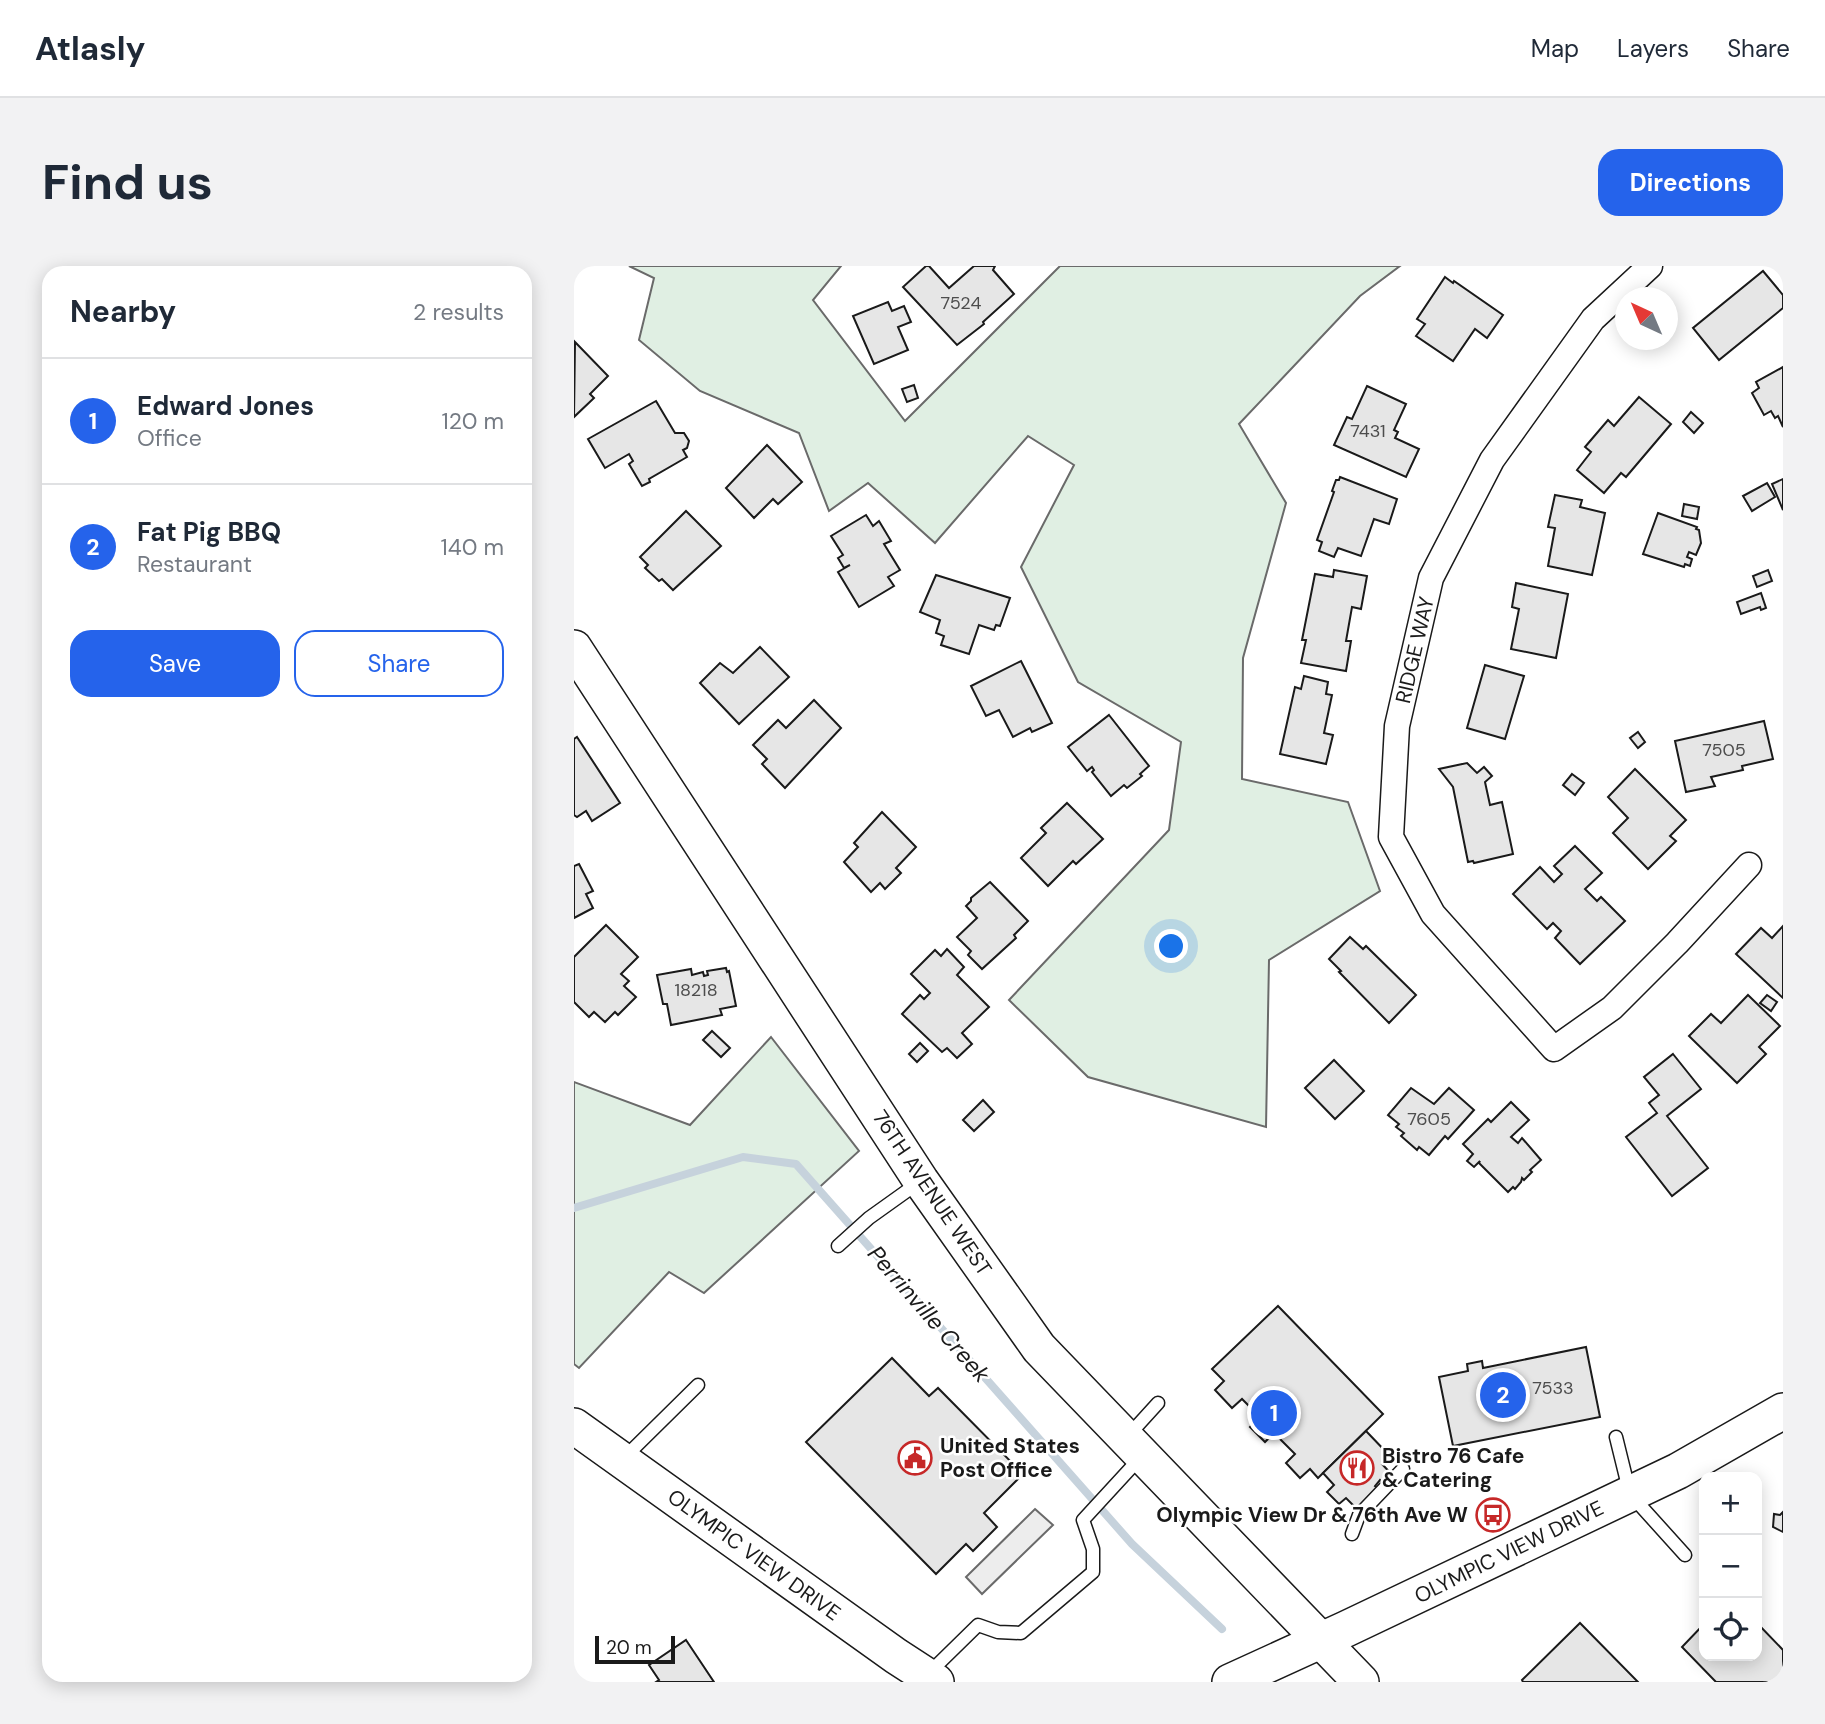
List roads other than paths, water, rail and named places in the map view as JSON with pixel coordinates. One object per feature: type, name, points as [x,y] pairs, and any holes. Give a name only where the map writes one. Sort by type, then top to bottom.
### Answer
[{"type":"street","name":"RIDGE WAY","points":[[1650,266],[1593,318],[1492,460],[1431,578],[1397,726],[1391,836],[1433,914],[1554,1049],[1612,1008],[1678,943],[1749,865]]},
{"type":"street","name":"76TH AVENUE WEST","points":[[574,648],[921,1181],[1039,1348],[1361,1682]]},
{"type":"street","name":"OLYMPIC VIEW DRIVE","points":[[1230,1682],[1678,1471],[1783,1411]]},
{"type":"street","name":"OLYMPIC VIEW DRIVE","points":[[574,1426],[931,1679]]},
{"type":"lane","points":[[838,1246],[869,1218],[921,1181]]},
{"type":"lane","points":[[622,1460],[698,1385]]},
{"type":"lane","points":[[931,1679],[978,1625],[998,1632],[1021,1633],[1093,1572],[1093,1549],[1083,1520],[1134,1447],[1158,1403]]},
{"type":"lane","points":[[1616,1437],[1630,1494],[1685,1555]]},
{"type":"lane","points":[[1352,1534],[1359,1515],[1403,1469]]},
{"type":"waterway","name":"Perrinville Creek","points":[[574,1208],[743,1157],[796,1164],[1132,1544],[1222,1629]]},
{"type":"place","name":"Fat Pig BBQ","points":[[1503,1395]]},
{"type":"place","name":"Edward Jones","points":[[1274,1413]]},
{"type":"place","name":"United States Post Office","points":[[915,1458]]},
{"type":"place","name":"Bistro 76 Cafe & Catering","points":[[1357,1468]]},
{"type":"place","name":"Olympic View Dr & 76th Ave W","points":[[1493,1515]]}]
